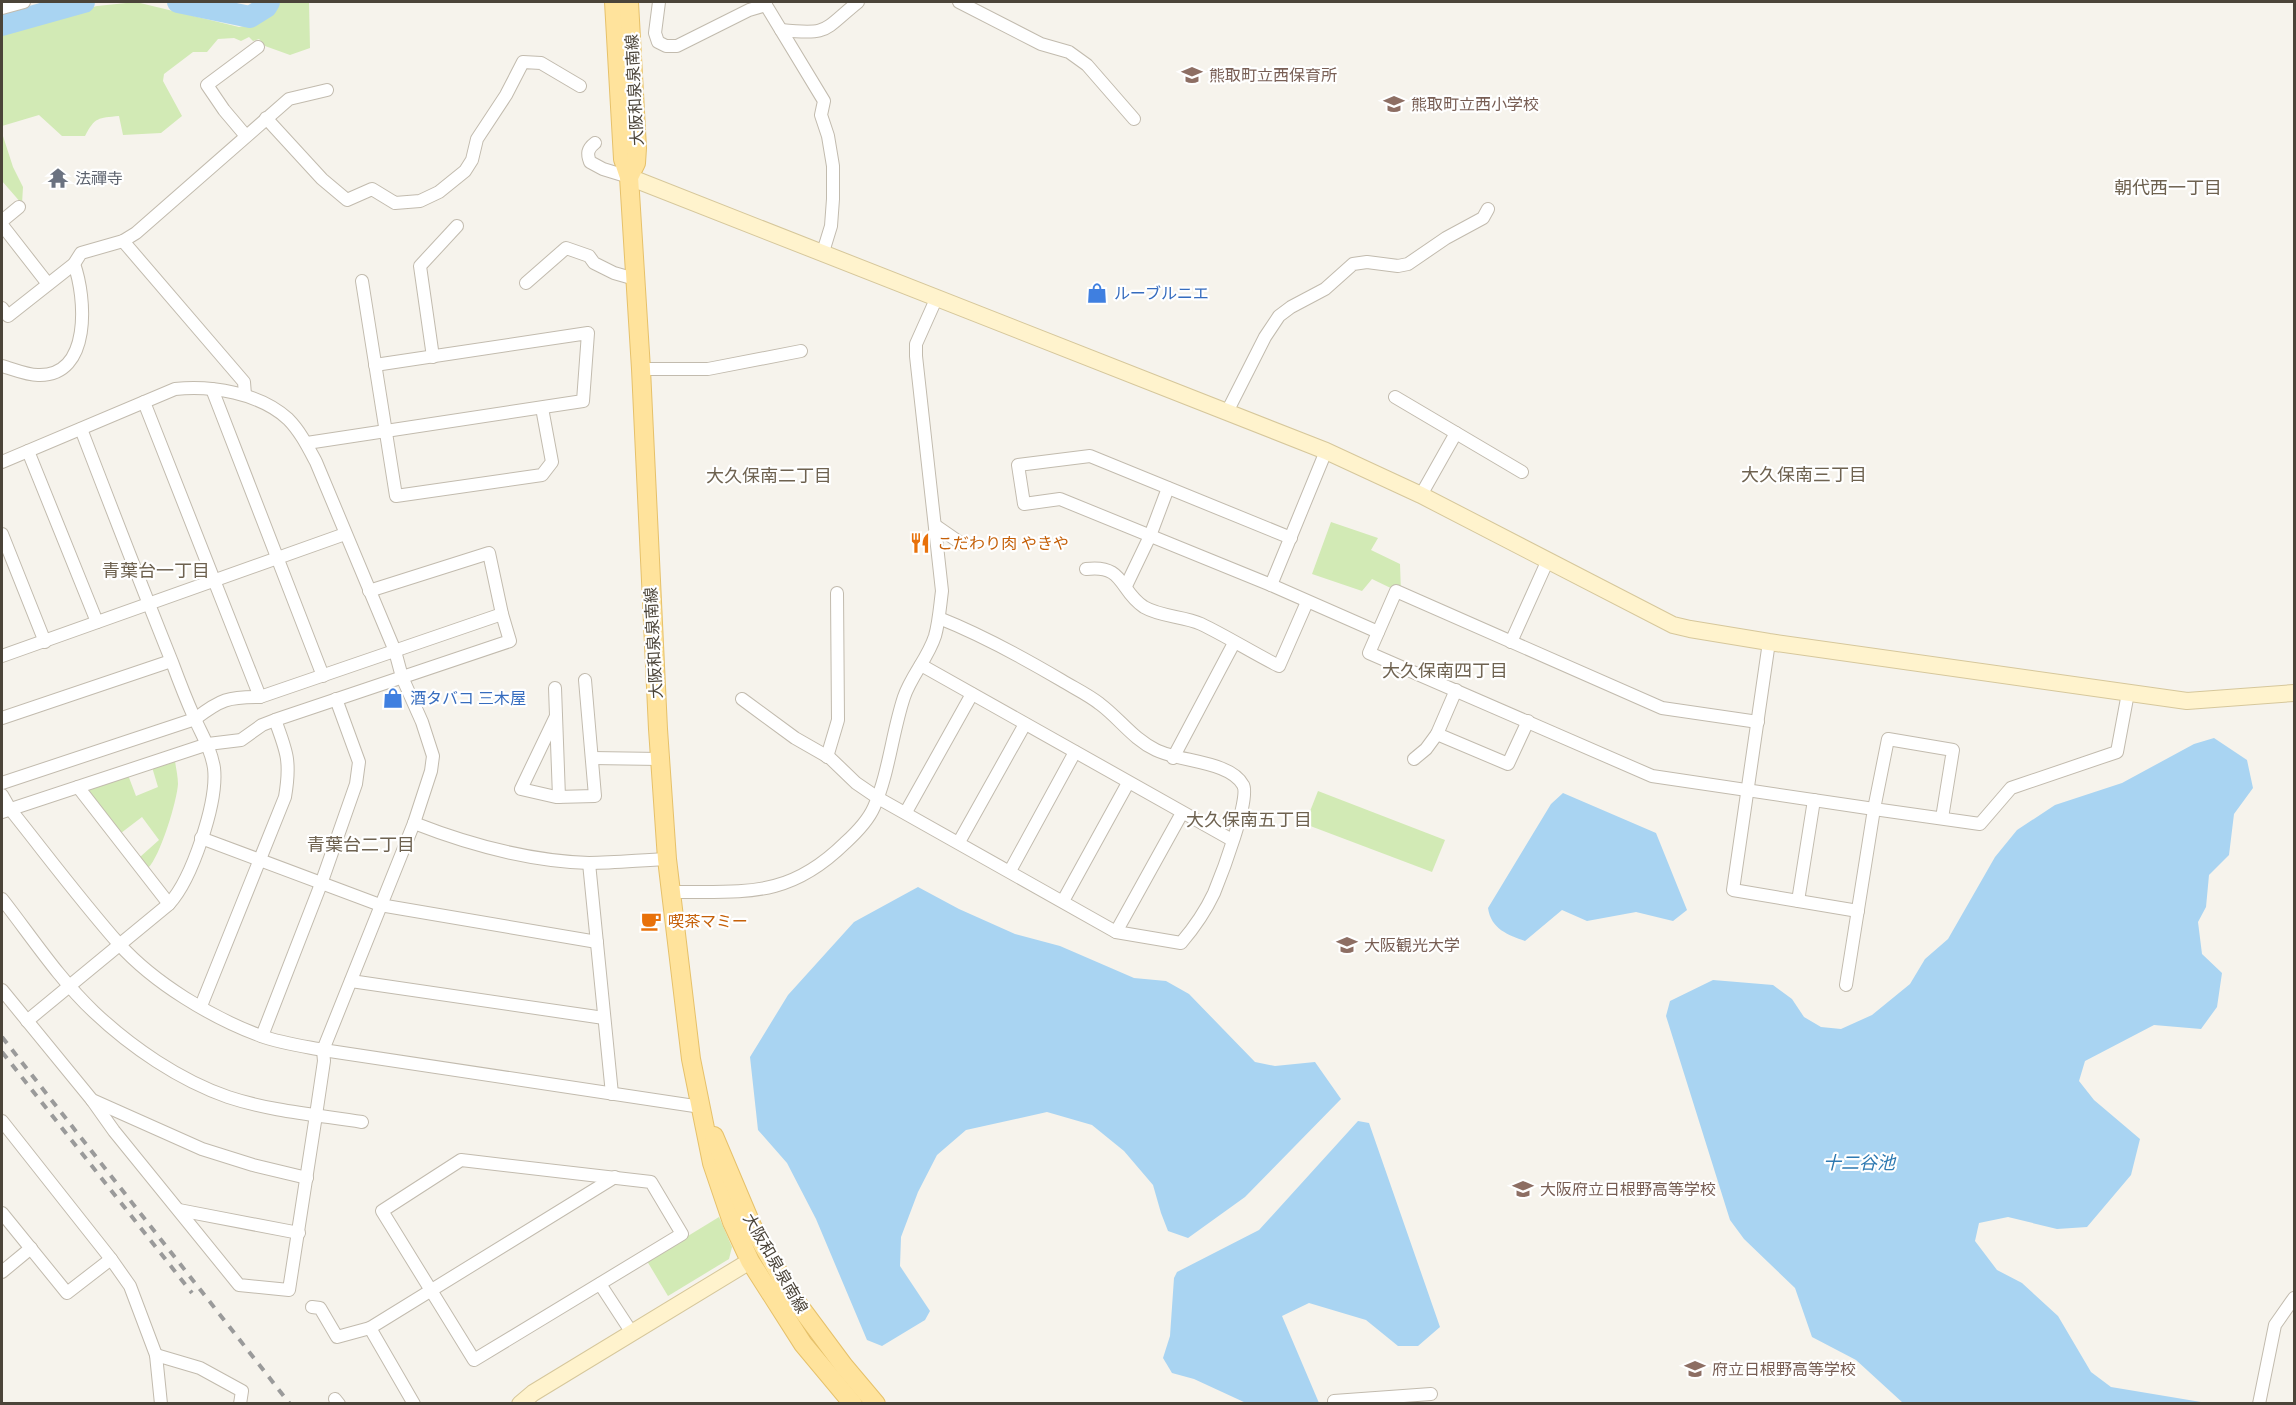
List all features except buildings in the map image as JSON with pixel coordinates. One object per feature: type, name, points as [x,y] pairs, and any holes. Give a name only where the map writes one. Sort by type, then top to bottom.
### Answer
[{"type":"main road","name":"大阪和泉泉南線","points":[[614,2],[622,159],[629,177],[641,369],[667,860],[691,1059],[712,1163],[732,1222],[750,1261],[803,1344],[853,1404]]},
{"type":"main road","name":"大阪和泉泉南線","points":[[629,2],[637,148],[636,163],[629,177]]},
{"type":"main road","name":"大阪和泉泉南線","points":[[701,1107],[752,1226],[792,1296],[844,1366],[876,1404]]},
{"type":"street","points":[[2,9],[24,2]]},
{"type":"street","points":[[659,2],[655,33],[658,42],[676,46],[765,3],[824,101],[821,115],[828,136],[833,166],[833,199],[831,226],[823,252]]},
{"type":"street","points":[[781,30],[810,33],[827,29],[858,2]]},
{"type":"street","points":[[959,2],[1041,44],[1069,52],[1088,64],[1134,119]]},
{"type":"street","points":[[246,136],[207,85],[258,47]]},
{"type":"street","points":[[266,118],[322,178],[347,200],[372,189],[395,203],[420,201],[439,192],[465,171],[472,160],[477,139],[506,95],[523,62],[541,63],[580,86]]},
{"type":"street","points":[[2,308],[8,316],[74,264],[81,253],[123,241],[289,99],[327,90]]},
{"type":"street","points":[[595,143],[587,154],[590,162],[603,169],[823,252],[1326,451],[1421,495],[1547,562],[1672,624],[1769,642],[2187,701],[2295,693]]},
{"type":"street","points":[[19,207],[2,223],[48,284]]},
{"type":"street","points":[[1227,412],[1265,337],[1279,316],[1290,307],[1325,289],[1353,264],[1367,262],[1398,266],[1408,264],[1446,238],[1483,218],[1488,209]]},
{"type":"street","points":[[433,357],[420,266],[457,226]]},
{"type":"street","points":[[123,241],[244,382],[245,395]]},
{"type":"street","points":[[526,283],[566,248],[589,256],[594,263],[614,273],[635,279]]},
{"type":"street","points":[[2,366],[38,375],[51,374],[73,357],[79,344],[81,330],[79,279],[74,264]]},
{"type":"street","points":[[362,281],[396,496],[542,475],[552,462],[542,408]]},
{"type":"street","points":[[672,891],[746,891],[766,889],[787,882],[812,871],[831,856],[857,831],[873,810],[904,695],[934,637],[939,618],[942,591],[916,356],[916,344],[937,297]]},
{"type":"street","points":[[307,443],[583,401],[588,333],[375,365]]},
{"type":"street","points":[[641,369],[708,369],[801,351]]},
{"type":"street","points":[[2,462],[175,389],[194,387],[245,395],[287,419],[307,443],[395,651],[402,677],[422,722],[433,756],[431,771],[414,823],[323,1050],[324,1061],[289,1290],[239,1285],[2,990]]},
{"type":"street","points":[[212,389],[323,676]]},
{"type":"street","points":[[1395,397],[1522,472]]},
{"type":"street","points":[[144,402],[260,697]]},
{"type":"street","points":[[27,1022],[170,904],[179,894],[201,838],[215,789],[214,767],[208,744],[171,661],[81,429]]},
{"type":"street","points":[[1421,495],[1456,433]]},
{"type":"street","points":[[28,451],[98,622]]},
{"type":"street","points":[[1271,585],[1326,451]]},
{"type":"street","points":[[1291,538],[1090,456],[1018,465],[1023,504],[1060,499],[1271,585],[1378,632]]},
{"type":"street","points":[[1126,586],[1150,536],[1168,488]]},
{"type":"street","points":[[936,526],[962,544]]},
{"type":"street","points":[[2,534],[45,642]]},
{"type":"street","points":[[2,656],[345,534]]},
{"type":"street","points":[[6,810],[208,744],[241,740],[275,720],[510,641],[489,553],[369,591]]},
{"type":"street","points":[[1511,642],[1547,562]]},
{"type":"street","points":[[1086,569],[1109,570],[1119,576],[1138,602],[1146,608],[1200,623],[1279,666],[1307,602]]},
{"type":"street","points":[[1758,722],[1662,708],[1396,591],[1369,652],[1652,776],[1980,824],[2011,788],[2117,752],[2128,693]]},
{"type":"street","points":[[827,757],[838,720],[837,593]]},
{"type":"street","points":[[2,783],[195,719],[215,703],[234,697],[260,697],[502,614]]},
{"type":"street","points":[[742,699],[795,738],[827,757],[856,783],[878,798],[1116,932],[1181,943],[1213,894],[1246,800],[1245,787],[1237,776],[1226,770],[1173,758],[1155,750],[1134,737],[1100,704],[977,633],[939,618]]},
{"type":"street","points":[[1769,642],[1733,890],[1858,911]]},
{"type":"street","points":[[1173,758],[1234,643]]},
{"type":"street","points":[[2,718],[171,661]]},
{"type":"street","points":[[921,665],[1232,840]]},
{"type":"street","points":[[556,716],[522,789],[559,797],[595,796],[585,680]]},
{"type":"street","points":[[555,688],[559,797]]},
{"type":"street","points":[[1414,759],[1426,749],[1437,734],[1456,690]]},
{"type":"street","points":[[906,812],[972,694]]},
{"type":"street","points":[[262,1036],[321,884],[356,784],[359,762],[336,699]]},
{"type":"street","points":[[201,1006],[285,796],[289,772],[286,750],[275,720]]},
{"type":"street","points":[[1437,734],[1508,764],[1528,721]]},
{"type":"street","points":[[959,843],[1025,724]]},
{"type":"street","points":[[1846,985],[1874,809],[1888,739],[1953,750],[1942,818]]},
{"type":"street","points":[[1010,871],[1075,752]]},
{"type":"street","points":[[592,758],[660,759]]},
{"type":"street","points":[[1063,902],[1128,783]]},
{"type":"street","points":[[78,787],[170,904]]},
{"type":"street","points":[[2,795],[6,810],[120,946],[150,972],[201,1006],[262,1036],[323,1050],[701,1107]]},
{"type":"street","points":[[1798,901],[1814,800]]},
{"type":"street","points":[[1116,932],[1182,813]]},
{"type":"street","points":[[414,823],[485,848],[523,856],[589,863],[667,860]]},
{"type":"street","points":[[201,838],[380,905],[597,942]]},
{"type":"street","points":[[589,863],[612,1094]]},
{"type":"street","points":[[2,899],[93,1012],[163,1065],[227,1097],[261,1106],[362,1122]]},
{"type":"street","points":[[351,981],[604,1018]]},
{"type":"street","points":[[92,1100],[202,1149],[253,1165],[307,1178]]},
{"type":"street","points":[[2,1121],[111,1258],[130,1286],[156,1355],[161,1404]]},
{"type":"street","points":[[461,1160],[651,1182],[682,1234],[600,1284],[474,1360],[382,1211],[461,1160]]},
{"type":"street","points":[[312,1307],[320,1308],[338,1337],[370,1328],[615,1177]]},
{"type":"street","points":[[179,1210],[299,1233]]},
{"type":"street","points":[[2,1213],[67,1293],[111,1258]]},
{"type":"street","points":[[2,1272],[31,1248]]},
{"type":"street","points":[[520,1404],[533,1393],[750,1261]]},
{"type":"street","points":[[600,1284],[632,1333]]},
{"type":"street","points":[[2259,1404],[2276,1325],[2295,1298]]},
{"type":"street","points":[[370,1328],[414,1404]]},
{"type":"street","points":[[156,1355],[200,1368],[242,1391],[240,1404]]},
{"type":"street","points":[[1334,1401],[1414,1400],[1431,1394]]},
{"type":"green space","points":[[136,2],[239,27],[252,25],[268,17],[280,2],[309,2],[310,48],[290,55],[265,46],[259,39],[253,41],[249,37],[241,41],[234,38],[218,39],[207,52],[193,52],[164,74],[163,81],[182,116],[161,133],[123,135],[119,116],[98,120],[85,136],[62,136],[39,115],[2,126],[2,31],[97,6]]},
{"type":"green space","points":[[2,133],[13,167],[23,187],[22,204],[2,181]]},
{"type":"green space","points":[[1331,522],[1378,538],[1371,550],[1400,564],[1401,593],[1372,579],[1362,591],[1312,574]]},
{"type":"green space","points":[[175,761],[178,784],[175,803],[163,841],[148,868],[140,857],[159,840],[142,817],[121,833],[89,793],[90,788],[128,775],[136,796],[158,787],[152,767]]},
{"type":"green space","points":[[1318,791],[1445,840],[1432,872],[1305,824]]},
{"type":"green space","points":[[719,1217],[732,1247],[729,1259],[668,1296],[647,1261]]},
{"type":"water","name":"十二谷池","points":[[2214,738],[2247,760],[2253,788],[2234,814],[2229,855],[2209,875],[2206,907],[2198,922],[2202,954],[2222,973],[2217,1007],[2201,1029],[2154,1025],[2085,1061],[2079,1081],[2094,1100],[2140,1139],[2131,1175],[2087,1227],[2057,1229],[2008,1217],[1979,1223],[1975,1241],[1997,1270],[2022,1283],[2058,1316],[2091,1372],[2111,1387],[2207,1403],[1903,1403],[1856,1360],[1812,1337],[1795,1288],[1744,1239],[1730,1220],[1666,1016],[1670,1001],[1713,980],[1773,985],[1792,999],[1804,1017],[1821,1027],[1841,1029],[1872,1015],[1910,984],[1925,959],[1948,939],[1995,857],[2017,830],[2055,805],[2122,783],[2194,744]]},
{"type":"water","points":[[1563,793],[1656,833],[1687,910],[1673,921],[1636,912],[1587,921],[1562,910],[1525,941],[1501,930],[1493,921],[1488,908],[1551,804]]},
{"type":"water","points":[[918,887],[959,909],[1015,934],[1060,946],[1134,978],[1166,981],[1189,994],[1255,1062],[1275,1066],[1315,1062],[1341,1099],[1245,1197],[1188,1238],[1168,1231],[1153,1185],[1124,1151],[1092,1125],[1047,1112],[966,1130],[937,1155],[918,1192],[901,1237],[900,1266],[930,1311],[925,1320],[882,1346],[867,1340],[816,1219],[787,1163],[758,1130],[750,1057],[788,995],[854,922]]},
{"type":"water","points":[[1358,1121],[1369,1123],[1440,1327],[1418,1346],[1398,1346],[1366,1320],[1309,1303],[1282,1316],[1319,1403],[1246,1403],[1194,1379],[1172,1373],[1163,1358],[1170,1336],[1174,1278],[1177,1272],[1259,1230]]},
{"type":"waterway","points":[[2,25],[84,2]]},
{"type":"waterway","points":[[178,2],[250,17],[266,7],[269,2]]},
{"type":"railway","points":[[2,1037],[290,1404]]},
{"type":"railway","points":[[2,1052],[192,1293]]},
{"type":"place","name":"熊取町立西保育所","points":[[1192,75]]},
{"type":"place","name":"熊取町立西小学校","points":[[1394,104]]},
{"type":"place","name":"法禪寺","points":[[58,178]]},
{"type":"place","name":"ルーブルニエ","points":[[1097,293]]},
{"type":"place","name":"こだわり肉 やきや","points":[[920,543]]},
{"type":"place","name":"酒タバコ 三木屋","points":[[393,698]]},
{"type":"place","name":"喫茶マミー","points":[[651,921]]},
{"type":"place","name":"大阪観光大学","points":[[1347,945]]},
{"type":"place","name":"大阪府立日根野高等学校","points":[[1523,1189]]},
{"type":"place","name":"府立日根野高等学校","points":[[1695,1369]]},
{"type":"district","name":"朝代西一丁目","points":[[2168,188]]},
{"type":"district","name":"大久保南三丁目","points":[[1804,475]]},
{"type":"district","name":"大久保南二丁目","points":[[769,476]]},
{"type":"district","name":"青葉台一丁目","points":[[156,571]]},
{"type":"district","name":"大久保南四丁目","points":[[1445,671]]},
{"type":"district","name":"大久保南五丁目","points":[[1249,820]]},
{"type":"district","name":"青葉台二丁目","points":[[361,845]]}]
